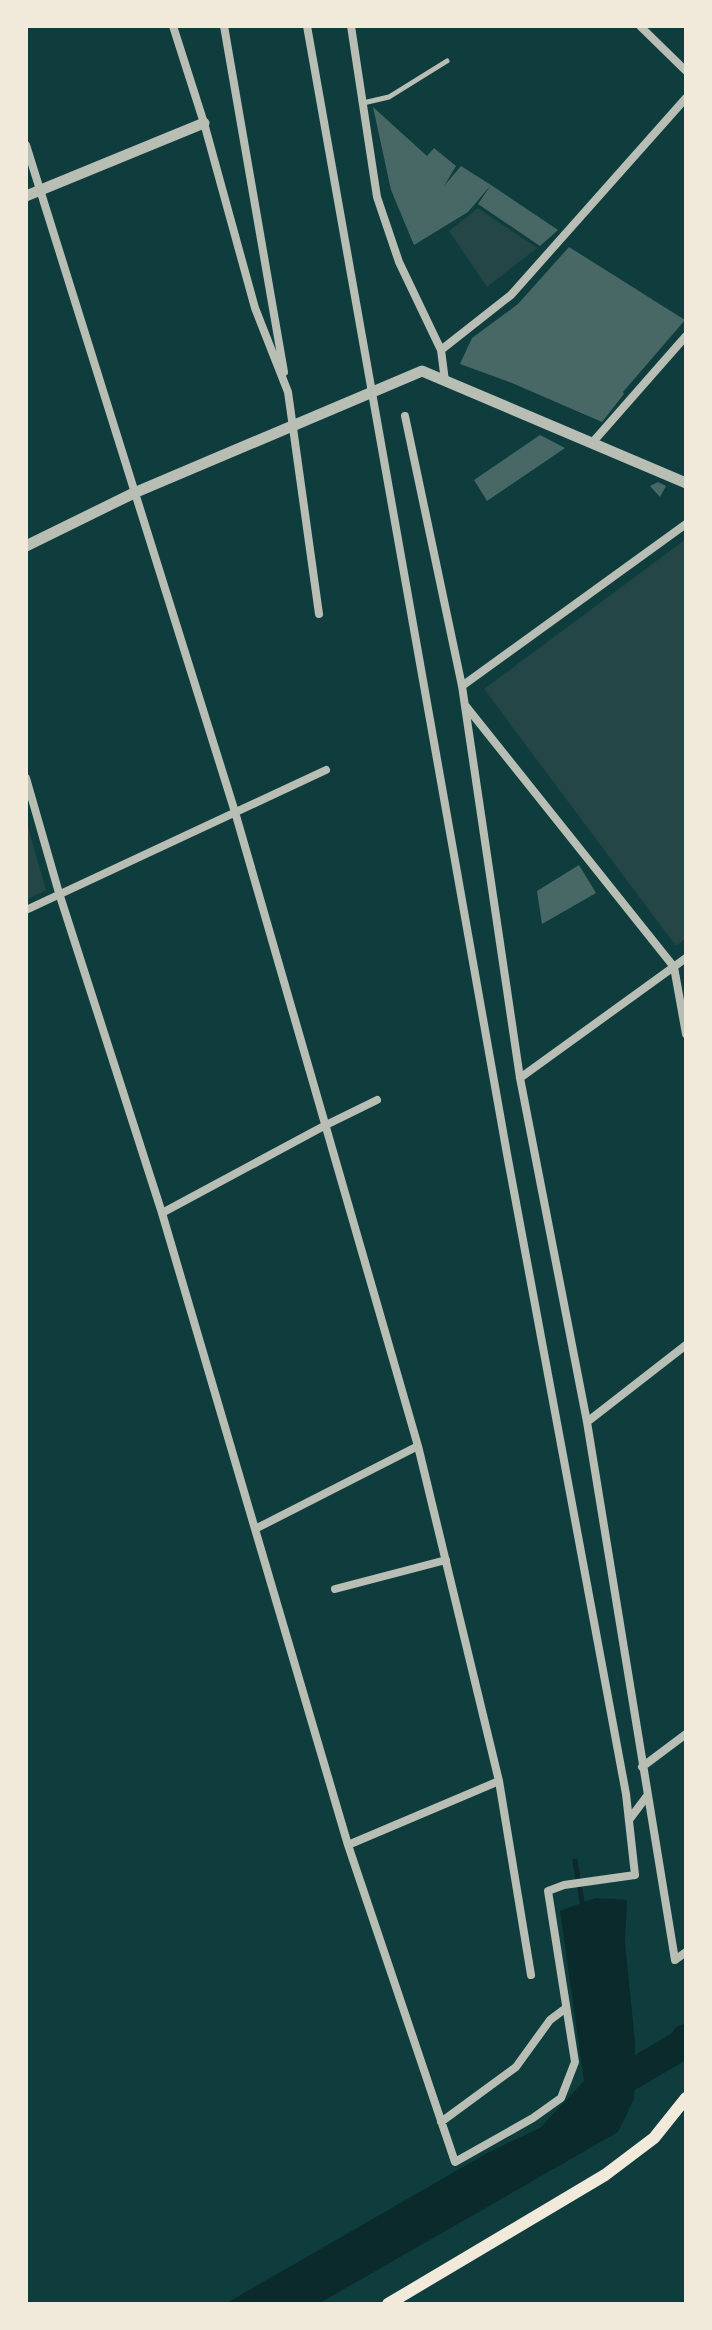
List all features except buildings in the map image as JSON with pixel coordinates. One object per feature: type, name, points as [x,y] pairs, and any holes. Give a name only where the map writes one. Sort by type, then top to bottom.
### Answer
[{"type":"main road","points":[[388,2304],[605,2175],[654,2138],[686,2098]]},
{"type":"street","points":[[173,26],[204,123],[255,308],[288,392]]},
{"type":"street","points":[[224,26],[288,392],[319,614]]},
{"type":"street","points":[[26,778],[59,893],[162,1213],[348,1845],[455,2162],[533,2118],[561,2098],[575,2062],[548,1891],[564,1885],[635,1875],[623,1779],[501,1123],[307,26]]},
{"type":"street","points":[[351,26],[377,197],[399,262],[441,350],[445,381]]},
{"type":"street","points":[[640,26],[686,71]]},
{"type":"street","points":[[441,350],[511,295],[686,98]]},
{"type":"street","points":[[26,196],[204,123]]},
{"type":"street","points":[[26,145],[235,812],[418,1446],[499,1781],[531,1975]]},
{"type":"street","points":[[592,443],[686,336]]},
{"type":"street","points":[[26,546],[134,493],[422,371],[686,483]]},
{"type":"street","points":[[405,416],[462,686],[520,1078],[587,1422],[675,1960],[686,1952]]},
{"type":"street","points":[[462,686],[686,524]]},
{"type":"street","points":[[465,704],[674,967],[686,1034]]},
{"type":"street","points":[[26,910],[326,770]]},
{"type":"street","points":[[520,1078],[686,958]]},
{"type":"street","points":[[162,1213],[377,1100]]},
{"type":"street","points":[[587,1422],[686,1345]]},
{"type":"street","points":[[257,1528],[418,1446]]},
{"type":"street","points":[[335,1589],[446,1560]]},
{"type":"street","points":[[642,1767],[686,1734]]},
{"type":"street","points":[[348,1845],[499,1781]]},
{"type":"street","points":[[629,1821],[647,1796]]},
{"type":"street","points":[[441,2122],[516,2067],[550,2020],[566,2008]]},
{"type":"lane","points":[[363,103],[389,97],[447,61]]},
{"type":"shaded area","points":[[478,208],[537,248],[487,287],[449,231]]},
{"type":"shaded area","points":[[686,539],[686,938],[676,946],[484,689]]},
{"type":"shaded area","points":[[26,820],[46,890],[26,900]]},
{"type":"shaded area","points":[[595,1898],[627,1900],[625,1942],[635,2042],[634,2099],[618,2132],[318,2304],[225,2304],[489,2152],[540,2128],[584,2081],[560,1911]]},
{"type":"waterway","points":[[575,1861],[583,1907]]},
{"type":"waterway","points":[[607,2089],[680,2046],[686,2039]]}]
